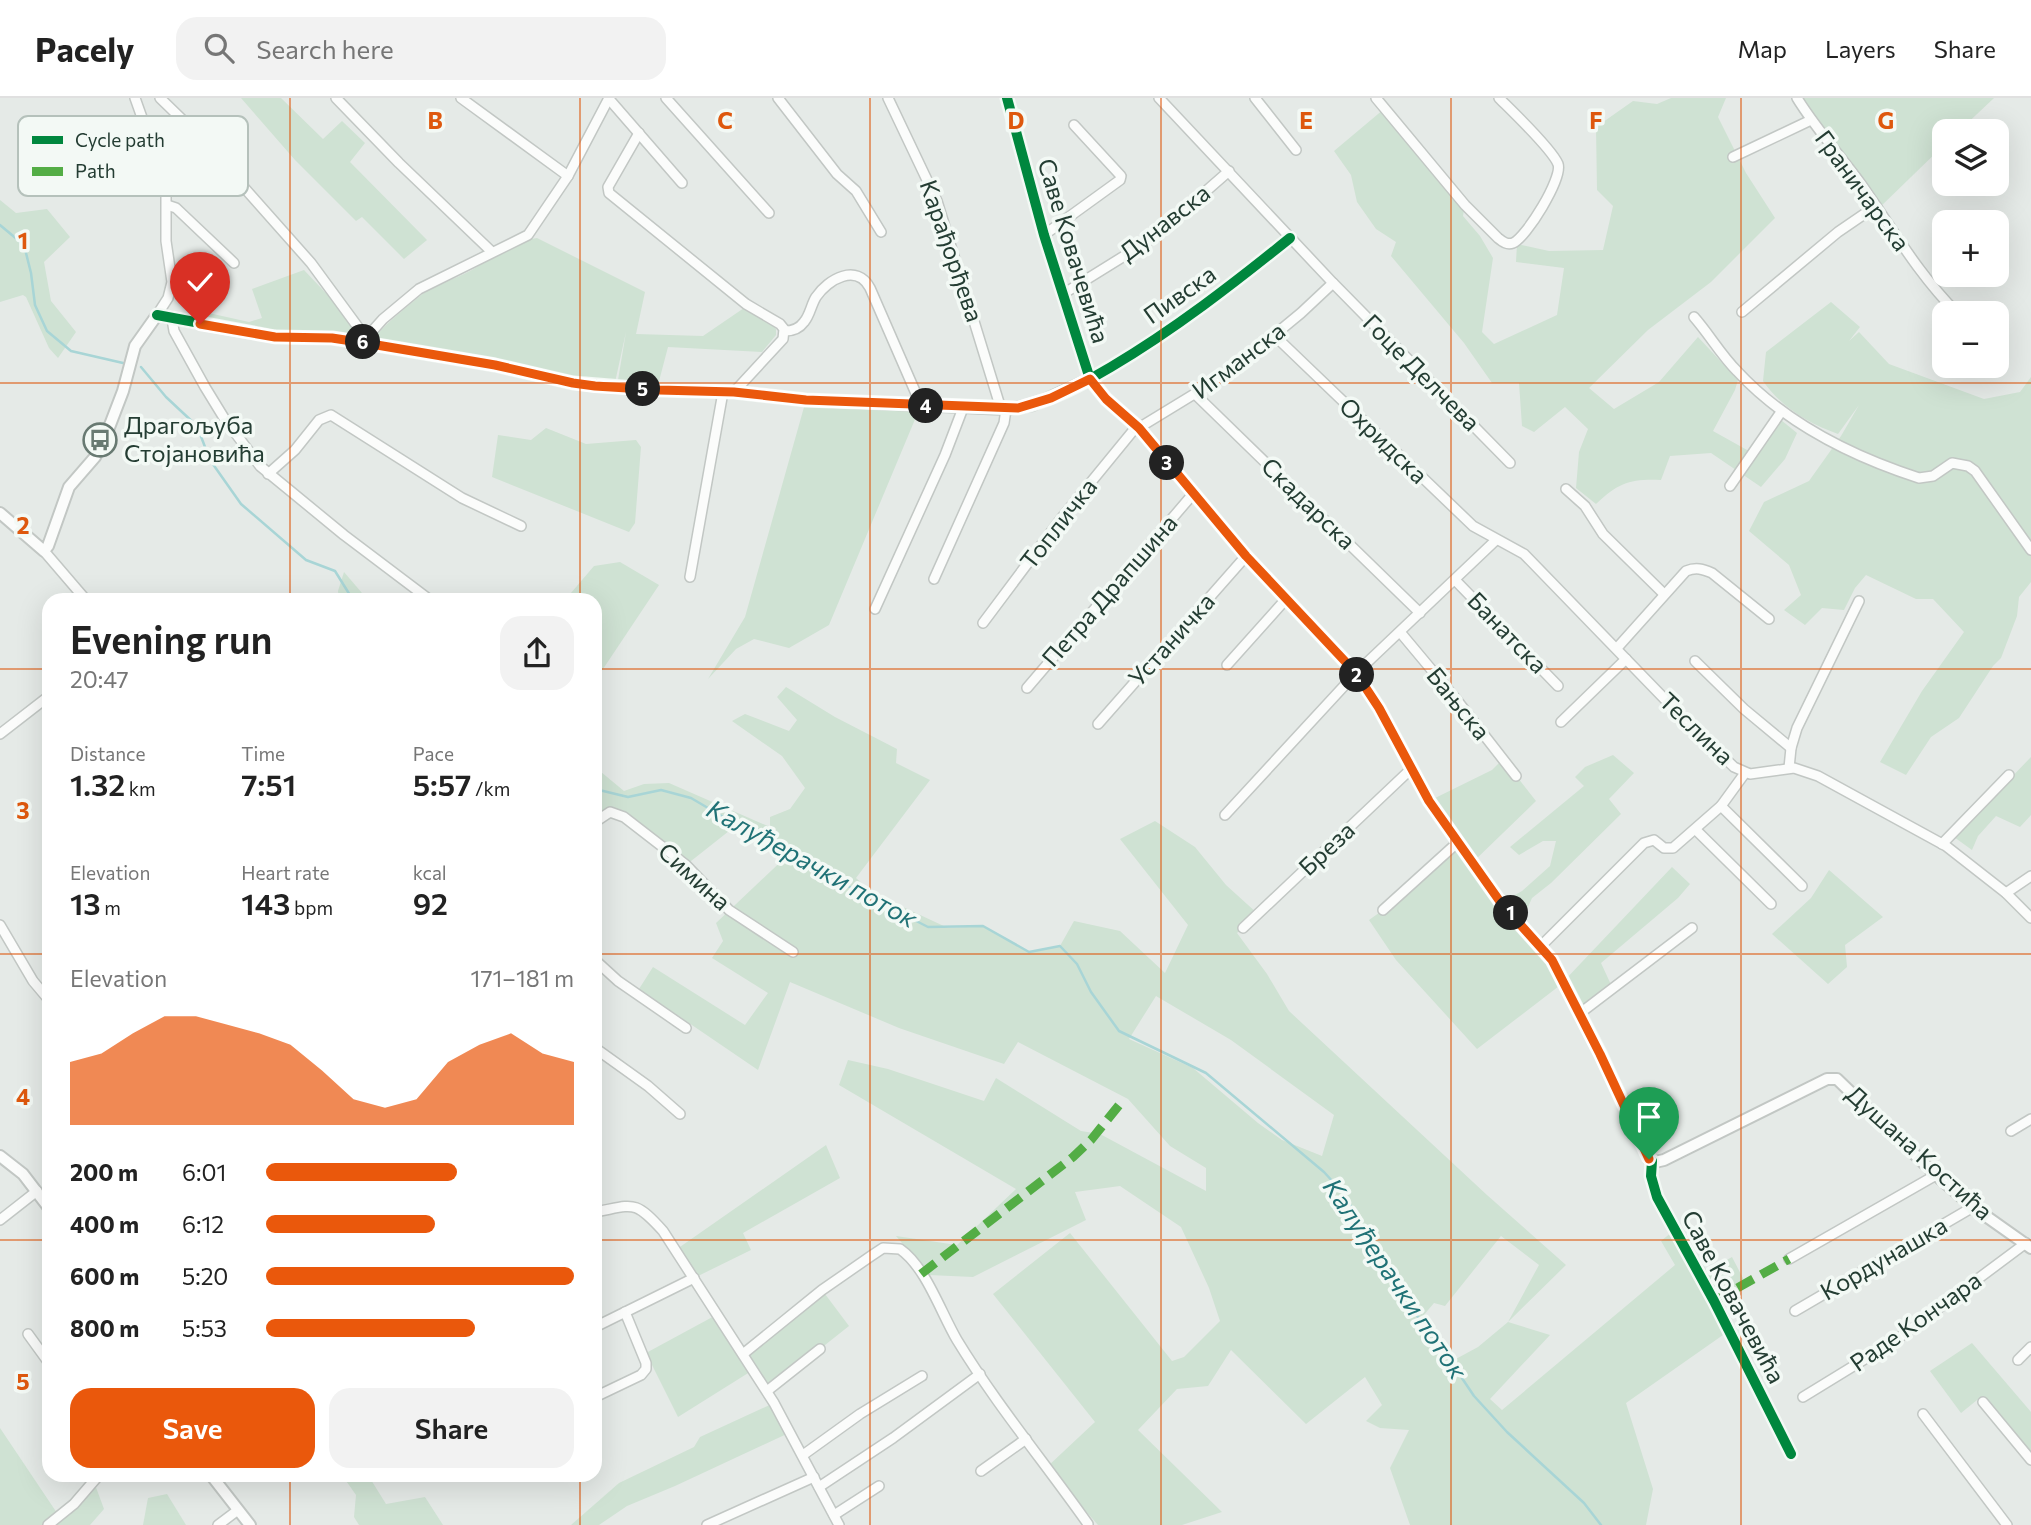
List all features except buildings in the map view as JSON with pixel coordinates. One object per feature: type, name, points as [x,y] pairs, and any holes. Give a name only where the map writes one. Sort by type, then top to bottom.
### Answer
[{"type":"street","points":[[135,98],[142,116]]},
{"type":"street","points":[[160,98],[179,116]]},
{"type":"street","points":[[336,98],[492,252]]},
{"type":"street","points":[[461,98],[568,176]]},
{"type":"street","points":[[365,340],[383,319],[419,289],[528,236],[568,176],[609,98],[682,183]]},
{"type":"street","points":[[666,98],[769,213]]},
{"type":"street","points":[[778,98],[837,174],[856,191],[881,232]]},
{"type":"street","name":"Карађорђева","points":[[888,98],[937,201],[1004,409]]},
{"type":"street","name":"Саве Ковачевића","points":[[1007,98],[1044,235],[1090,379],[1106,399],[1139,428],[1246,556],[1356,673],[1379,708],[1429,801],[1457,843],[1501,903],[1552,960],[1652,1161],[1650,1176],[1657,1197],[1714,1301],[1791,1454]]},
{"type":"street","name":"Гоце Делчева","points":[[1159,98],[1332,284],[1510,463]]},
{"type":"street","points":[[1255,98],[1296,150]]},
{"type":"street","points":[[1376,98],[1465,205],[1504,243],[1511,243],[1519,239],[1554,186],[1559,168],[1558,162],[1499,98]]},
{"type":"street","name":"Граничарска","points":[[1797,98],[1876,206],[1911,260],[1946,301]]},
{"type":"street","points":[[1734,157],[1811,120]]},
{"type":"street","name":"Саве Ковачевића","points":[[1044,235],[1120,180],[1121,176],[1074,125]]},
{"type":"street","points":[[639,133],[608,187],[609,193],[746,304],[780,324],[785,331],[783,339],[729,392],[690,578]]},
{"type":"street","name":"Дунавска","points":[[1063,294],[1150,240],[1229,171]]},
{"type":"street","points":[[248,192],[310,263],[365,340]]},
{"type":"street","points":[[44,551],[53,535],[69,487],[95,457],[105,438],[123,391],[135,346],[166,302],[172,286],[166,242],[166,196]]},
{"type":"street","points":[[167,205],[176,208],[233,263]]},
{"type":"street","points":[[1742,312],[1838,232],[1876,206]]},
{"type":"street","name":"Пивска","points":[[1090,379],[1213,300],[1290,238]]},
{"type":"street","points":[[785,331],[795,330],[804,322],[817,296],[825,288],[842,277],[856,274],[861,276],[870,288],[921,405]]},
{"type":"street","name":"Игманска","points":[[1139,428],[1227,374],[1275,336],[1332,284]]},
{"type":"street","points":[[157,315],[275,337],[365,340],[573,383],[659,390],[1004,409],[1033,405],[1090,379]]},
{"type":"street","points":[[1694,317],[1736,371],[1781,412],[1806,429],[1839,446],[1919,478],[1933,476],[1952,463],[1968,466],[2031,550]]},
{"type":"street","points":[[172,318],[174,331],[211,397],[268,474],[421,593]]},
{"type":"street","name":"Охридска","points":[[1275,336],[1454,510],[1473,526],[1524,554],[1616,648]]},
{"type":"street","name":"Скадарска","points":[[1196,395],[1420,613]]},
{"type":"street","points":[[875,609],[945,455],[962,408]]},
{"type":"street","points":[[934,579],[1004,424],[1004,409]]},
{"type":"street","points":[[1730,486],[1781,412]]},
{"type":"street","points":[[268,474],[295,450],[319,419],[331,415],[462,498],[521,526]]},
{"type":"street","name":"Топличка","points":[[983,623],[1060,520],[1127,437],[1139,428]]},
{"type":"street","points":[[1566,489],[1585,506],[1603,534],[1664,594]]},
{"type":"street","name":"Петра Драпшина","points":[[1027,688],[1193,494]]},
{"type":"street","points":[[0,513],[44,551],[80,593]]},
{"type":"street","points":[[1225,815],[1356,673],[1496,540]]},
{"type":"street","name":"Устаничка","points":[[1098,724],[1246,556]]},
{"type":"street","points":[[1616,648],[1686,571],[1702,568],[1712,573],[1769,619]]},
{"type":"street","name":"Банатска","points":[[1455,580],[1558,686]]},
{"type":"street","points":[[1227,664],[1286,599]]},
{"type":"street","points":[[1789,768],[1797,728],[1859,601]]},
{"type":"street","name":"Бањска","points":[[1400,632],[1457,699],[1516,776]]},
{"type":"street","name":"Теслина","points":[[1616,648],[1721,755],[1745,773],[1799,768],[1818,776],[1970,862],[2031,918]]},
{"type":"street","points":[[1561,722],[1626,659]]},
{"type":"street","points":[[1695,661],[1744,709],[1791,748]]},
{"type":"street","points":[[0,734],[42,701]]},
{"type":"street","name":"Бреза","points":[[1242,928],[1411,769]]},
{"type":"street","points":[[1541,946],[1644,843],[1654,840],[1664,848],[1673,848],[1721,806],[1745,773]]},
{"type":"street","points":[[1942,844],[2009,775]]},
{"type":"street","points":[[1721,806],[1802,886]]},
{"type":"street","name":"Симина","points":[[602,817],[610,812],[624,817],[686,865],[729,910],[793,952]]},
{"type":"street","points":[[1696,830],[1771,904]]},
{"type":"street","points":[[1383,910],[1457,843]]},
{"type":"street","points":[[2006,893],[2031,876]]},
{"type":"street","points":[[0,925],[42,986]]},
{"type":"street","points":[[1579,1014],[1692,928]]},
{"type":"street","points":[[602,966],[618,981],[686,1028]]},
{"type":"street","points":[[602,1053],[648,1086],[680,1114]]},
{"type":"street","name":"Душана Костића","points":[[1652,1161],[1664,1160],[1827,1079],[1837,1079],[1936,1175],[1973,1207],[2028,1246]]},
{"type":"street","points":[[2011,1131],[2031,1119]]},
{"type":"street","points":[[0,1156],[23,1174],[42,1198]]},
{"type":"street","points":[[1788,1259],[1936,1175]]},
{"type":"street","points":[[0,1220],[37,1191]]},
{"type":"street","points":[[602,1210],[624,1205],[635,1207],[663,1230],[767,1391],[839,1525]]},
{"type":"street","name":"Кордунашка","points":[[1796,1311],[1973,1207]]},
{"type":"street","name":"Раде Кончара","points":[[1803,1397],[1896,1339],[2028,1246]]},
{"type":"street","points":[[743,1354],[822,1290],[883,1248],[892,1247],[903,1251],[914,1262],[980,1374],[1088,1524]]},
{"type":"street","points":[[602,1324],[694,1278]]},
{"type":"street","points":[[602,1394],[641,1375],[646,1369],[625,1312]]},
{"type":"street","points":[[28,1334],[42,1353]]},
{"type":"street","points":[[2018,1360],[2031,1347]]},
{"type":"street","points":[[767,1391],[820,1349]]},
{"type":"street","points":[[819,1487],[893,1438],[980,1374]]},
{"type":"street","points":[[803,1455],[860,1414],[922,1376]]},
{"type":"street","points":[[1983,1402],[2031,1460]]},
{"type":"street","points":[[1923,1414],[2007,1525]]},
{"type":"street","points":[[981,1471],[1026,1439]]},
{"type":"street","points":[[707,1525],[814,1477]]},
{"type":"street","points":[[48,1525],[74,1504],[93,1482]]},
{"type":"street","points":[[216,1482],[250,1525]]},
{"type":"street","points":[[834,1514],[879,1486]]},
{"type":"street","points":[[218,1525],[238,1510]]},
{"type":"green space","points":[[241,98],[281,98],[323,139],[342,121],[365,143],[350,162],[427,240],[404,259],[362,217],[356,221],[295,160]]},
{"type":"green space","points":[[1671,98],[1726,98],[1718,117],[1746,173],[1775,218],[1711,282],[1648,330],[1589,388],[1614,409],[1659,382],[1698,337],[1738,380],[1713,431],[1756,455],[1781,420],[1797,433],[1785,459],[1761,487],[1711,453],[1670,456],[1661,480],[1626,483],[1596,504],[1576,488],[1579,452],[1588,429],[1565,407],[1534,432],[1522,426],[1519,383],[1492,383],[1464,343],[1391,256],[1396,242],[1376,229],[1357,202],[1351,175],[1334,151],[1384,109],[1465,204],[1463,216],[1480,236],[1493,258],[1482,332],[1494,344],[1557,315],[1564,268],[1516,262],[1517,244],[1549,251],[1603,250],[1613,206],[1597,190],[1596,127],[1633,101],[1657,104]]},
{"type":"green space","points":[[1797,98],[1994,98],[1972,119],[1932,119],[1932,157],[1878,209]]},
{"type":"green space","points":[[0,200],[16,213],[47,209],[70,237],[44,262],[51,301],[76,332],[58,358],[49,348],[26,297],[23,295],[0,302]]},
{"type":"green space","points":[[537,238],[645,292],[636,334],[703,336],[744,308],[773,325],[776,335],[762,352],[668,347],[658,385],[617,386],[626,332],[614,387],[372,342],[390,321],[433,287],[464,274],[517,243]]},
{"type":"green space","points":[[304,270],[339,307],[355,333],[352,340],[276,335],[206,323],[186,308],[249,322],[262,318],[252,289]]},
{"type":"green space","points":[[1831,302],[1860,327],[1849,341],[1859,332],[1889,364],[1984,399],[2020,392],[2031,377],[2031,582],[2019,597],[2017,616],[2001,658],[1959,718],[1931,737],[1906,775],[1880,762],[1922,691],[1964,632],[1933,599],[1916,599],[1866,575],[1855,588],[1844,610],[1822,608],[1805,625],[1784,610],[1801,595],[1789,565],[1749,531],[1764,502],[1809,481],[1859,405],[1838,434],[1796,414],[1778,399],[1763,381],[1766,352]]},
{"type":"green space","points":[[806,400],[921,405],[829,625],[789,648],[754,639],[736,649],[708,679],[745,617]]},
{"type":"green space","points":[[546,428],[586,444],[636,440],[641,447],[635,523],[629,532],[492,477],[498,435],[531,440]]},
{"type":"green space","points":[[620,562],[659,585],[602,670],[602,593],[571,593],[594,566]]},
{"type":"green space","points":[[344,572],[362,593],[338,593]]},
{"type":"green space","points":[[786,687],[835,717],[897,749],[896,763],[930,780],[856,878],[873,893],[948,928],[983,926],[1029,952],[1060,946],[1074,921],[1120,931],[1165,973],[1188,925],[1120,839],[1155,821],[1195,847],[1226,885],[1258,914],[1237,933],[1267,974],[1289,1011],[1566,1265],[1508,1322],[1550,1335],[1490,1399],[1502,1410],[1675,1265],[1661,1241],[1677,1228],[1707,1271],[1732,1257],[1746,1284],[1709,1301],[1723,1335],[1626,1403],[1653,1489],[1646,1525],[1410,1525],[1390,1468],[1409,1430],[1380,1428],[1366,1421],[1382,1405],[1365,1377],[1306,1424],[1231,1350],[1208,1386],[1177,1389],[1138,1430],[1222,1512],[1182,1525],[1098,1525],[1047,1467],[1095,1422],[993,1294],[1070,1233],[1172,1361],[1184,1357],[1220,1321],[1209,1288],[1181,1227],[1120,1186],[1075,1192],[1086,1220],[973,1277],[929,1275],[896,1236],[957,1245],[1016,1189],[839,1085],[848,1060],[888,1069],[984,1101],[996,1078],[1081,1131],[1100,1134],[1206,1191],[1206,1168],[1170,1146],[1128,1099],[1018,1042],[1004,1064],[899,1028],[790,982],[758,1070],[639,989],[653,967],[745,1025],[768,993],[712,958],[723,941],[716,923],[791,852],[770,837],[729,831],[686,865],[616,813],[602,819],[602,773],[624,791],[644,784],[669,783],[770,827],[770,817],[790,809],[805,788],[782,756],[732,721],[745,714],[789,731],[797,720],[777,697]],"holes":[[[1156,996],[1231,1040],[1334,1115],[1322,1156],[1282,1140],[1193,1068],[1129,1039]],[[1501,1236],[1539,1265],[1508,1322],[1478,1347],[1454,1360],[1417,1323],[1434,1303],[1445,1306]]]},
{"type":"green space","points":[[1613,755],[1634,773],[1609,799],[1621,814],[1551,883],[1532,898],[1521,923],[1563,982],[1672,867],[1690,884],[1678,898],[1601,963],[1613,989],[1579,1014],[1563,983],[1477,1049],[1396,960],[1369,920],[1457,843],[1429,801],[1492,770],[1503,759],[1536,801],[1472,863],[1501,903],[1522,891],[1550,866],[1556,841],[1543,841],[1519,855],[1510,847],[1584,786],[1575,777],[1585,767]]},
{"type":"green space","points":[[2031,757],[2031,815],[2020,827],[1996,816],[1978,836],[1972,850],[1954,837]]},
{"type":"green space","points":[[1829,870],[1883,917],[1845,945],[1847,967],[1828,984],[1772,934],[1811,898]]},
{"type":"green space","points":[[826,1145],[840,1178],[743,1233],[751,1250],[694,1278],[677,1249]]},
{"type":"green space","points":[[822,1290],[849,1326],[767,1391],[753,1370],[678,1417],[646,1353],[718,1314],[743,1353]]},
{"type":"green space","points":[[1972,1343],[2031,1412],[2031,1456],[1982,1396],[1961,1413],[1930,1371]]},
{"type":"green space","points":[[774,1403],[791,1432],[627,1506],[599,1525],[571,1525],[619,1483],[694,1447],[700,1437]]},
{"type":"green space","points":[[0,1428],[59,1516],[94,1482],[104,1509],[90,1525],[0,1525]]},
{"type":"green space","points":[[347,1482],[372,1482],[386,1504],[425,1497],[443,1525],[359,1525],[354,1517],[356,1495]]},
{"type":"green space","points":[[167,1494],[186,1525],[143,1525],[148,1498]]},
{"type":"waterway","name":"Калуђерачки поток","points":[[0,225],[24,245],[35,305],[47,331],[71,351],[123,363]]},
{"type":"waterway","name":"Калуђерачки поток","points":[[141,367],[166,397],[197,426],[210,460],[241,504],[306,560],[335,571],[349,593]]},
{"type":"waterway","name":"Калуђерачки поток","points":[[602,791],[628,797],[661,790],[691,798],[725,818],[764,832],[798,857],[822,865],[838,881],[928,927],[983,926],[1029,952],[1060,946],[1077,964],[1091,992],[1119,1031],[1206,1073],[1324,1172],[1344,1194],[1401,1295],[1474,1396],[1507,1432],[1584,1503],[1601,1525]]},
{"type":"marked path","points":[[921,1274],[1073,1157],[1091,1140],[1120,1104]]},
{"type":"marked path","points":[[1714,1301],[1789,1259]]},
{"type":"cycle path","points":[[1007,98],[1044,235],[1090,379],[1106,399],[1139,428],[1246,556],[1356,673],[1379,708],[1429,801],[1501,903],[1552,960],[1652,1161],[1651,1176],[1657,1197],[1714,1301],[1791,1454]]},
{"type":"cycle path","points":[[157,315],[275,337],[332,338],[365,343],[495,365],[573,383],[659,390],[734,392],[806,400],[1018,408],[1066,391],[1135,352],[1203,306],[1290,238]]},
{"type":"place","name":"Драгољуба Стојановића","points":[[100,440]]},
{"type":"route","points":[[200,324],[275,337],[332,338],[365,343],[495,365],[573,383],[659,390],[734,392],[806,400],[1006,409],[1033,405],[1090,379],[1106,399],[1139,428],[1211,517],[1356,673],[1379,708],[1429,801],[1501,903],[1552,960],[1649,1159]]}]
